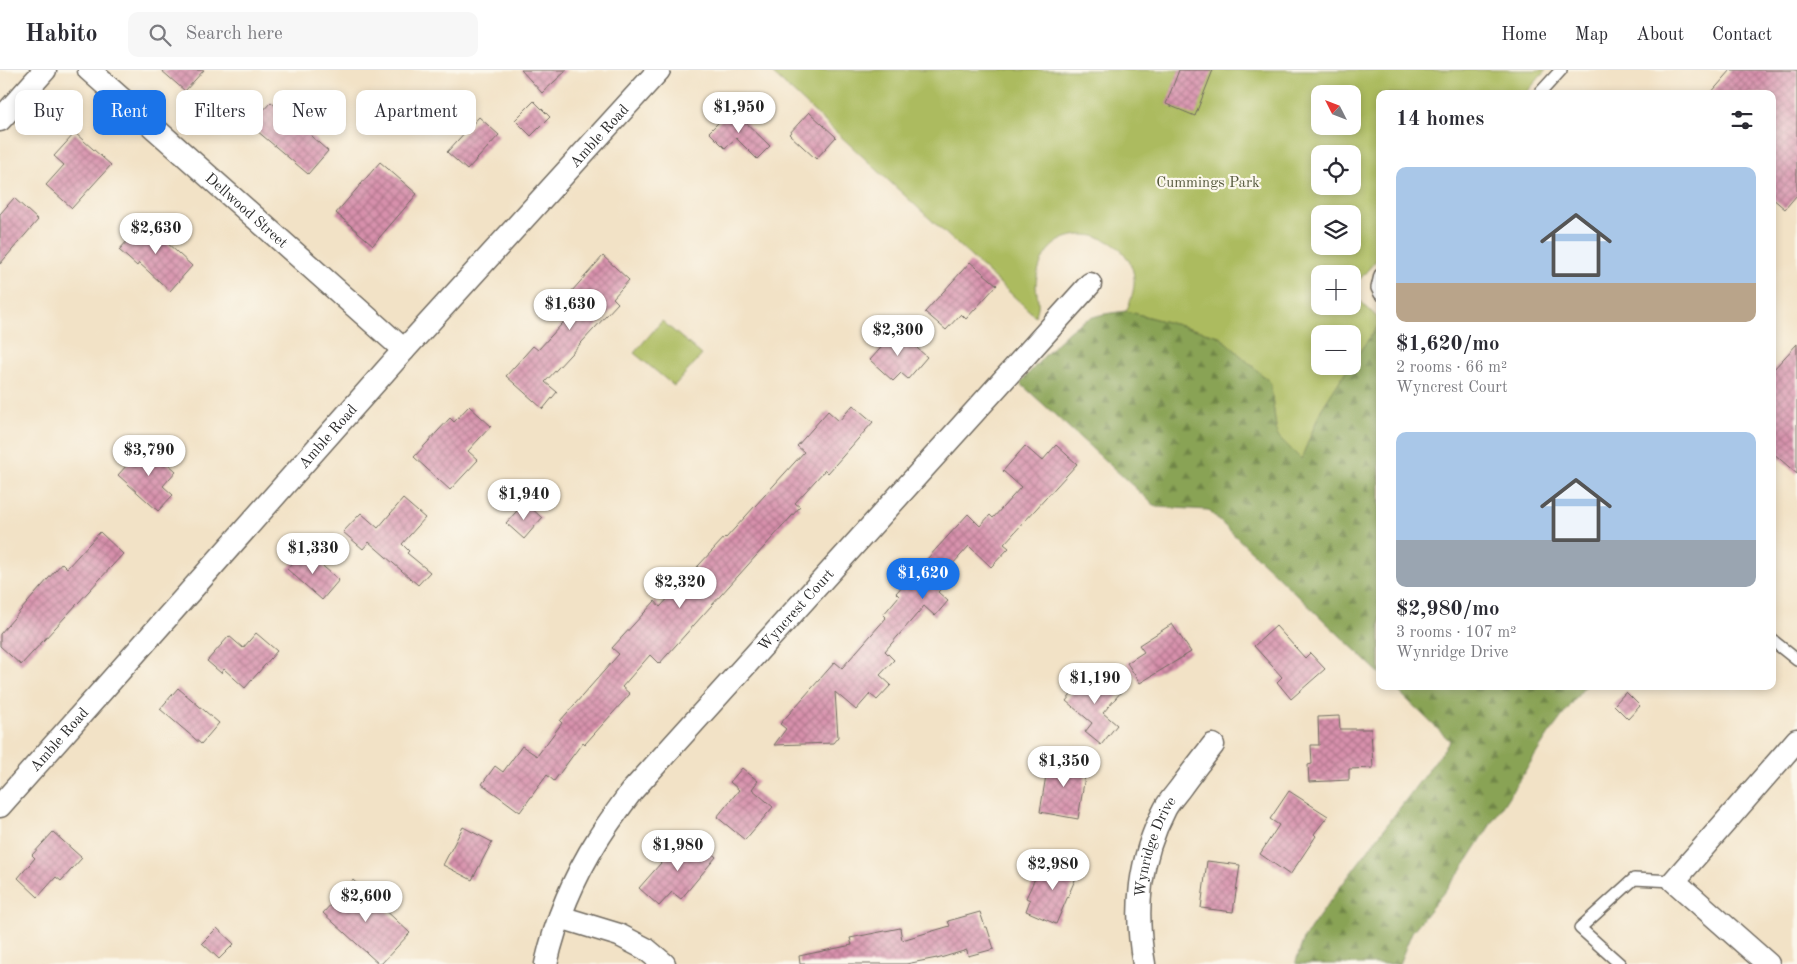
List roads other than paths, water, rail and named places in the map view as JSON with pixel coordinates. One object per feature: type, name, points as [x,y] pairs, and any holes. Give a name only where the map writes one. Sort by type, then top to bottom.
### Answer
[{"type":"street","points":[[0,120],[45,70]]},
{"type":"street","name":"Dellwood Street","points":[[89,70],[404,350]]},
{"type":"street","name":"Amble Road","points":[[0,806],[404,350],[659,70]]},
{"type":"street","name":"Wyncrest Court","points":[[546,964],[560,917],[576,879],[598,838],[631,792],[1090,284]]},
{"type":"street","points":[[1768,964],[1674,881],[1797,740]]},
{"type":"street","name":"Wynridge Drive","points":[[1144,964],[1139,941],[1138,912],[1142,874],[1150,842],[1166,808],[1213,745]]},
{"type":"street","points":[[560,917],[619,935],[646,948],[664,964]]},
{"type":"lane","points":[[1543,90],[1561,70]]},
{"type":"lane","points":[[1776,643],[1797,660]]},
{"type":"lane","points":[[1620,964],[1580,928],[1634,879],[1674,881]]},
{"type":"park label","name":"Cummings Park","points":[[1208,182]]}]
